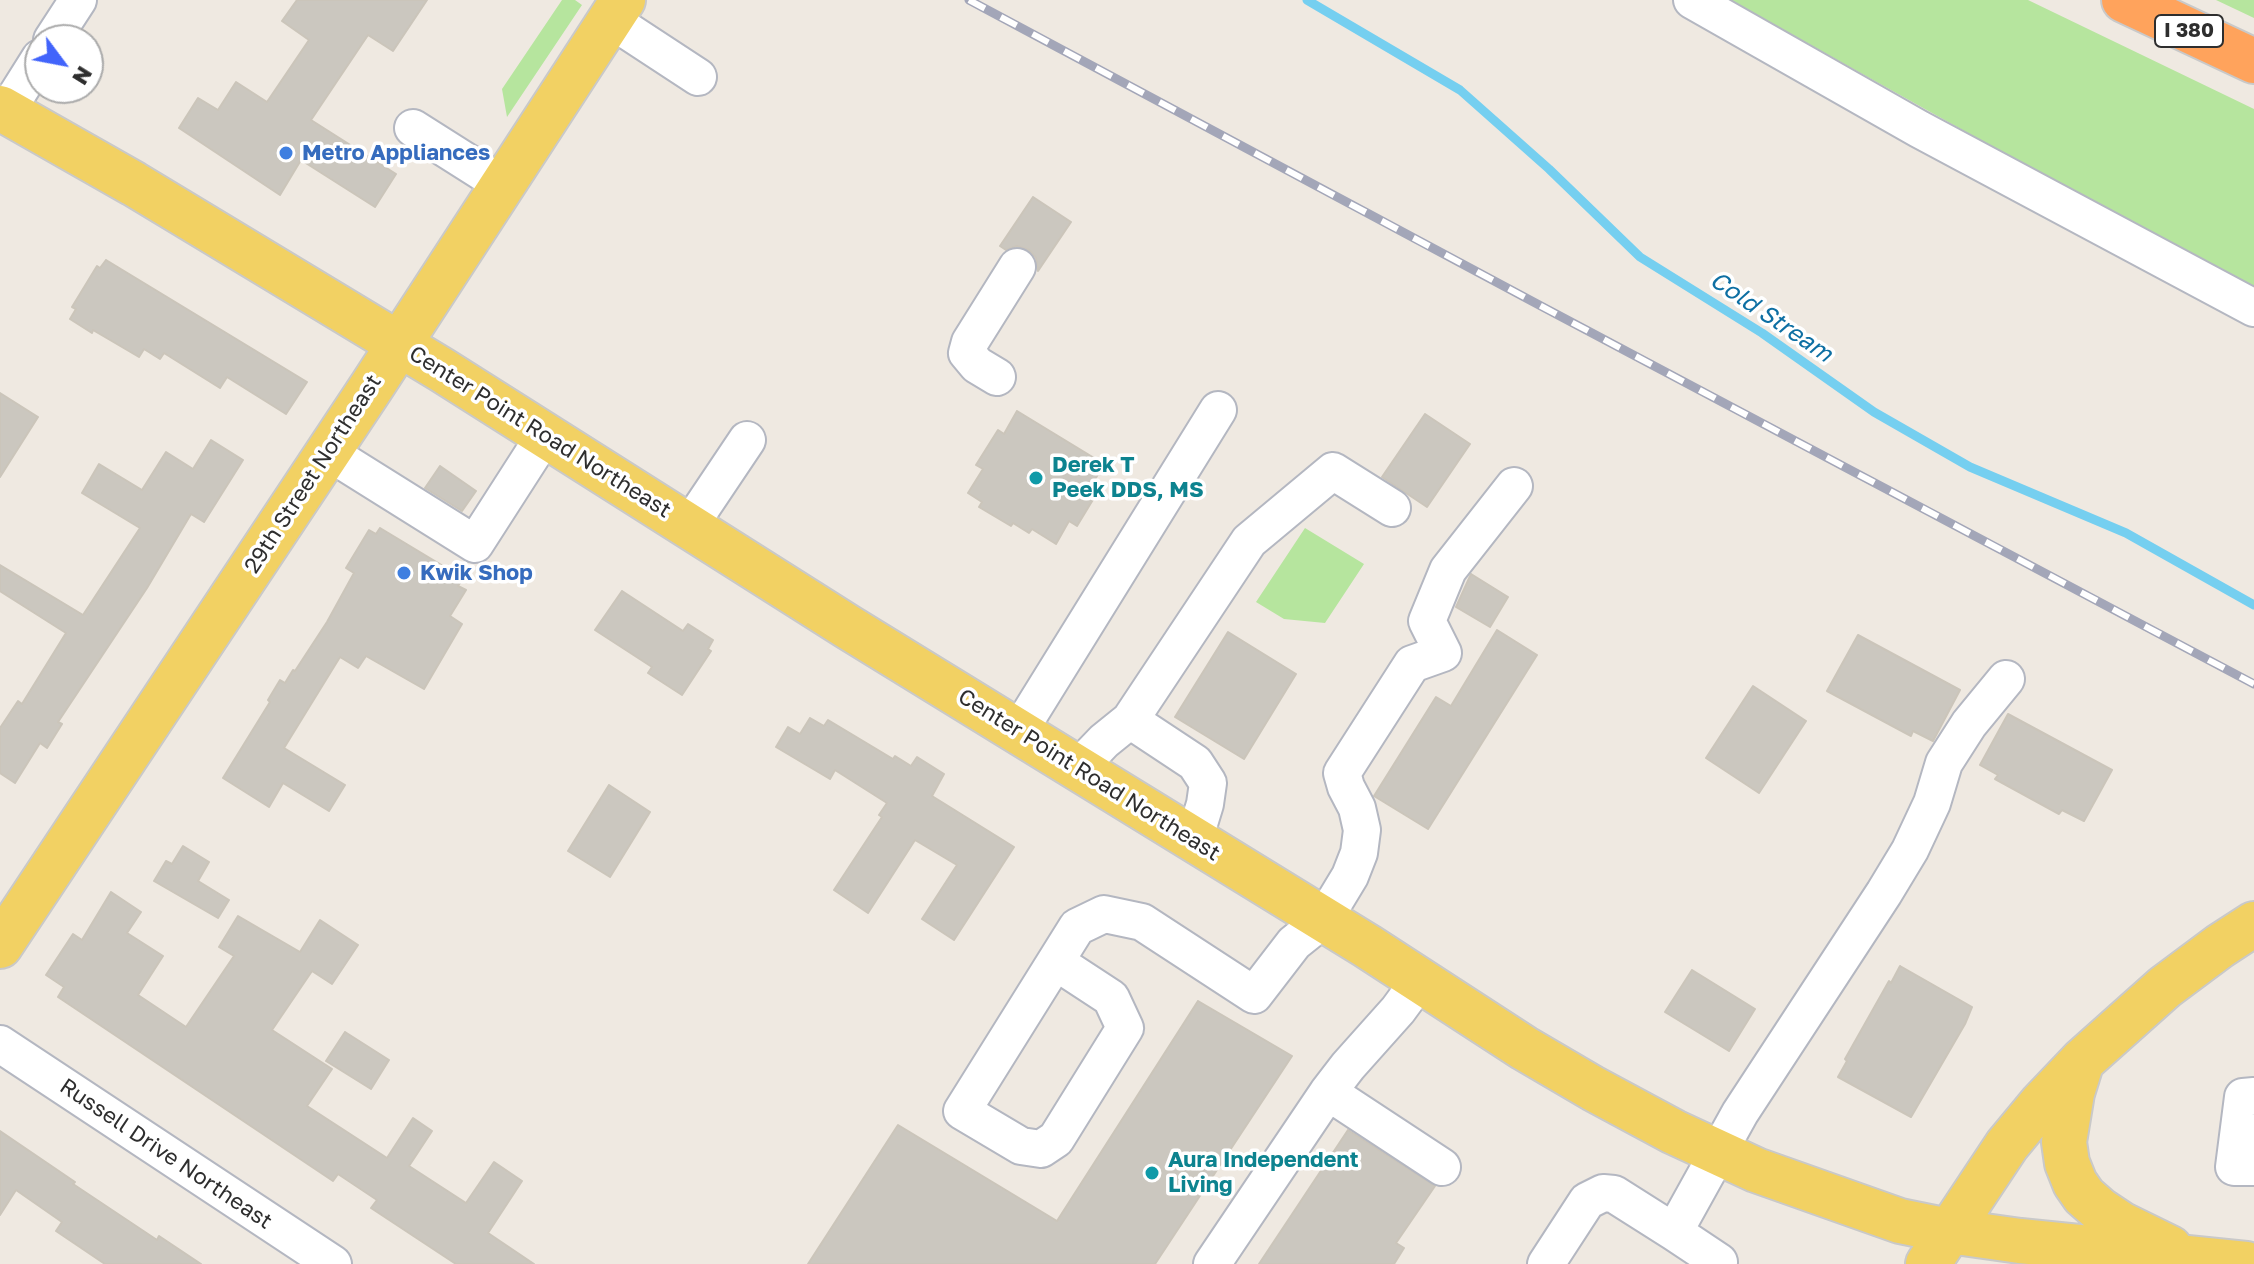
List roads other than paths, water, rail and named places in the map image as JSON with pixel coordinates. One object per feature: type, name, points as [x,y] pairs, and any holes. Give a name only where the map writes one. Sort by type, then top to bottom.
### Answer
[{"type":"highway","name":"I 380","points":[[2124,0],[2254,61]]},
{"type":"main road","name":"29th Street Northeast","points":[[0,946],[617,10]]},
{"type":"main road","name":"Center Point Road Northeast","points":[[3,110],[134,184],[399,344],[848,627],[1324,919],[1524,1048],[1594,1089],[1719,1154],[1900,1221],[1939,1248],[2246,1264]]},
{"type":"main road","points":[[1939,1248],[2007,1145],[2082,1061],[2165,987],[2254,924]]},
{"type":"main road","points":[[2082,1061],[2072,1093],[2064,1142],[2067,1163],[2075,1183],[2084,1196],[2121,1224],[2193,1260]]},
{"type":"street","points":[[62,24],[78,0]]},
{"type":"street","points":[[1692,0],[1919,129],[2254,308]]},
{"type":"street","points":[[617,10],[698,77]]},
{"type":"street","points":[[3,110],[24,80]]},
{"type":"street","points":[[413,128],[503,185]]},
{"type":"street","points":[[997,377],[977,365],[967,353],[970,342],[1017,267]]},
{"type":"street","points":[[1019,731],[1218,410]]},
{"type":"street","points":[[328,452],[475,544],[545,435]]},
{"type":"street","points":[[690,525],[747,440]]},
{"type":"street","points":[[1078,768],[1130,720],[1249,541],[1333,471],[1392,508]]},
{"type":"street","points":[[1056,962],[1111,998],[1125,1028],[1056,1139],[1041,1149],[1021,1146],[962,1111],[1077,927],[1104,914],[1142,922],[1254,995],[1294,943],[1324,919],[1350,876],[1359,853],[1362,830],[1357,808],[1342,773],[1412,664],[1443,653],[1427,621],[1448,570],[1514,486]]},
{"type":"street","points":[[1674,1232],[1740,1113],[1910,850],[1932,803],[1944,763],[1969,724],[2006,679]]},
{"type":"street","points":[[1130,720],[1195,763],[1208,783],[1194,840]]},
{"type":"street","points":[[1219,1262],[1328,1092],[1420,980]]},
{"type":"street","name":"Russell Drive Northeast","points":[[0,1044],[333,1264]]},
{"type":"street","points":[[1328,1092],[1442,1167]]},
{"type":"street","points":[[2254,1096],[2243,1097],[2234,1167],[2254,1167]]},
{"type":"street","points":[[1546,1264],[1587,1201],[1603,1193],[1614,1194],[1719,1262],[1717,1264]]},
{"type":"waterway","name":"Cold Stream","points":[[1307,0],[1460,90],[1549,169],[1640,257],[1762,333],[1874,412],[1970,467],[2126,533],[2254,605]]},
{"type":"railway","points":[[969,0],[2254,684]]},
{"type":"place","name":"Metro Appliances","points":[[286,153]]},
{"type":"place","name":"Derek T Peek DDS, MS","points":[[1036,478]]},
{"type":"place","name":"Kwik Shop","points":[[404,573]]},
{"type":"place","name":"Aura Independent Living","points":[[1152,1173]]}]
